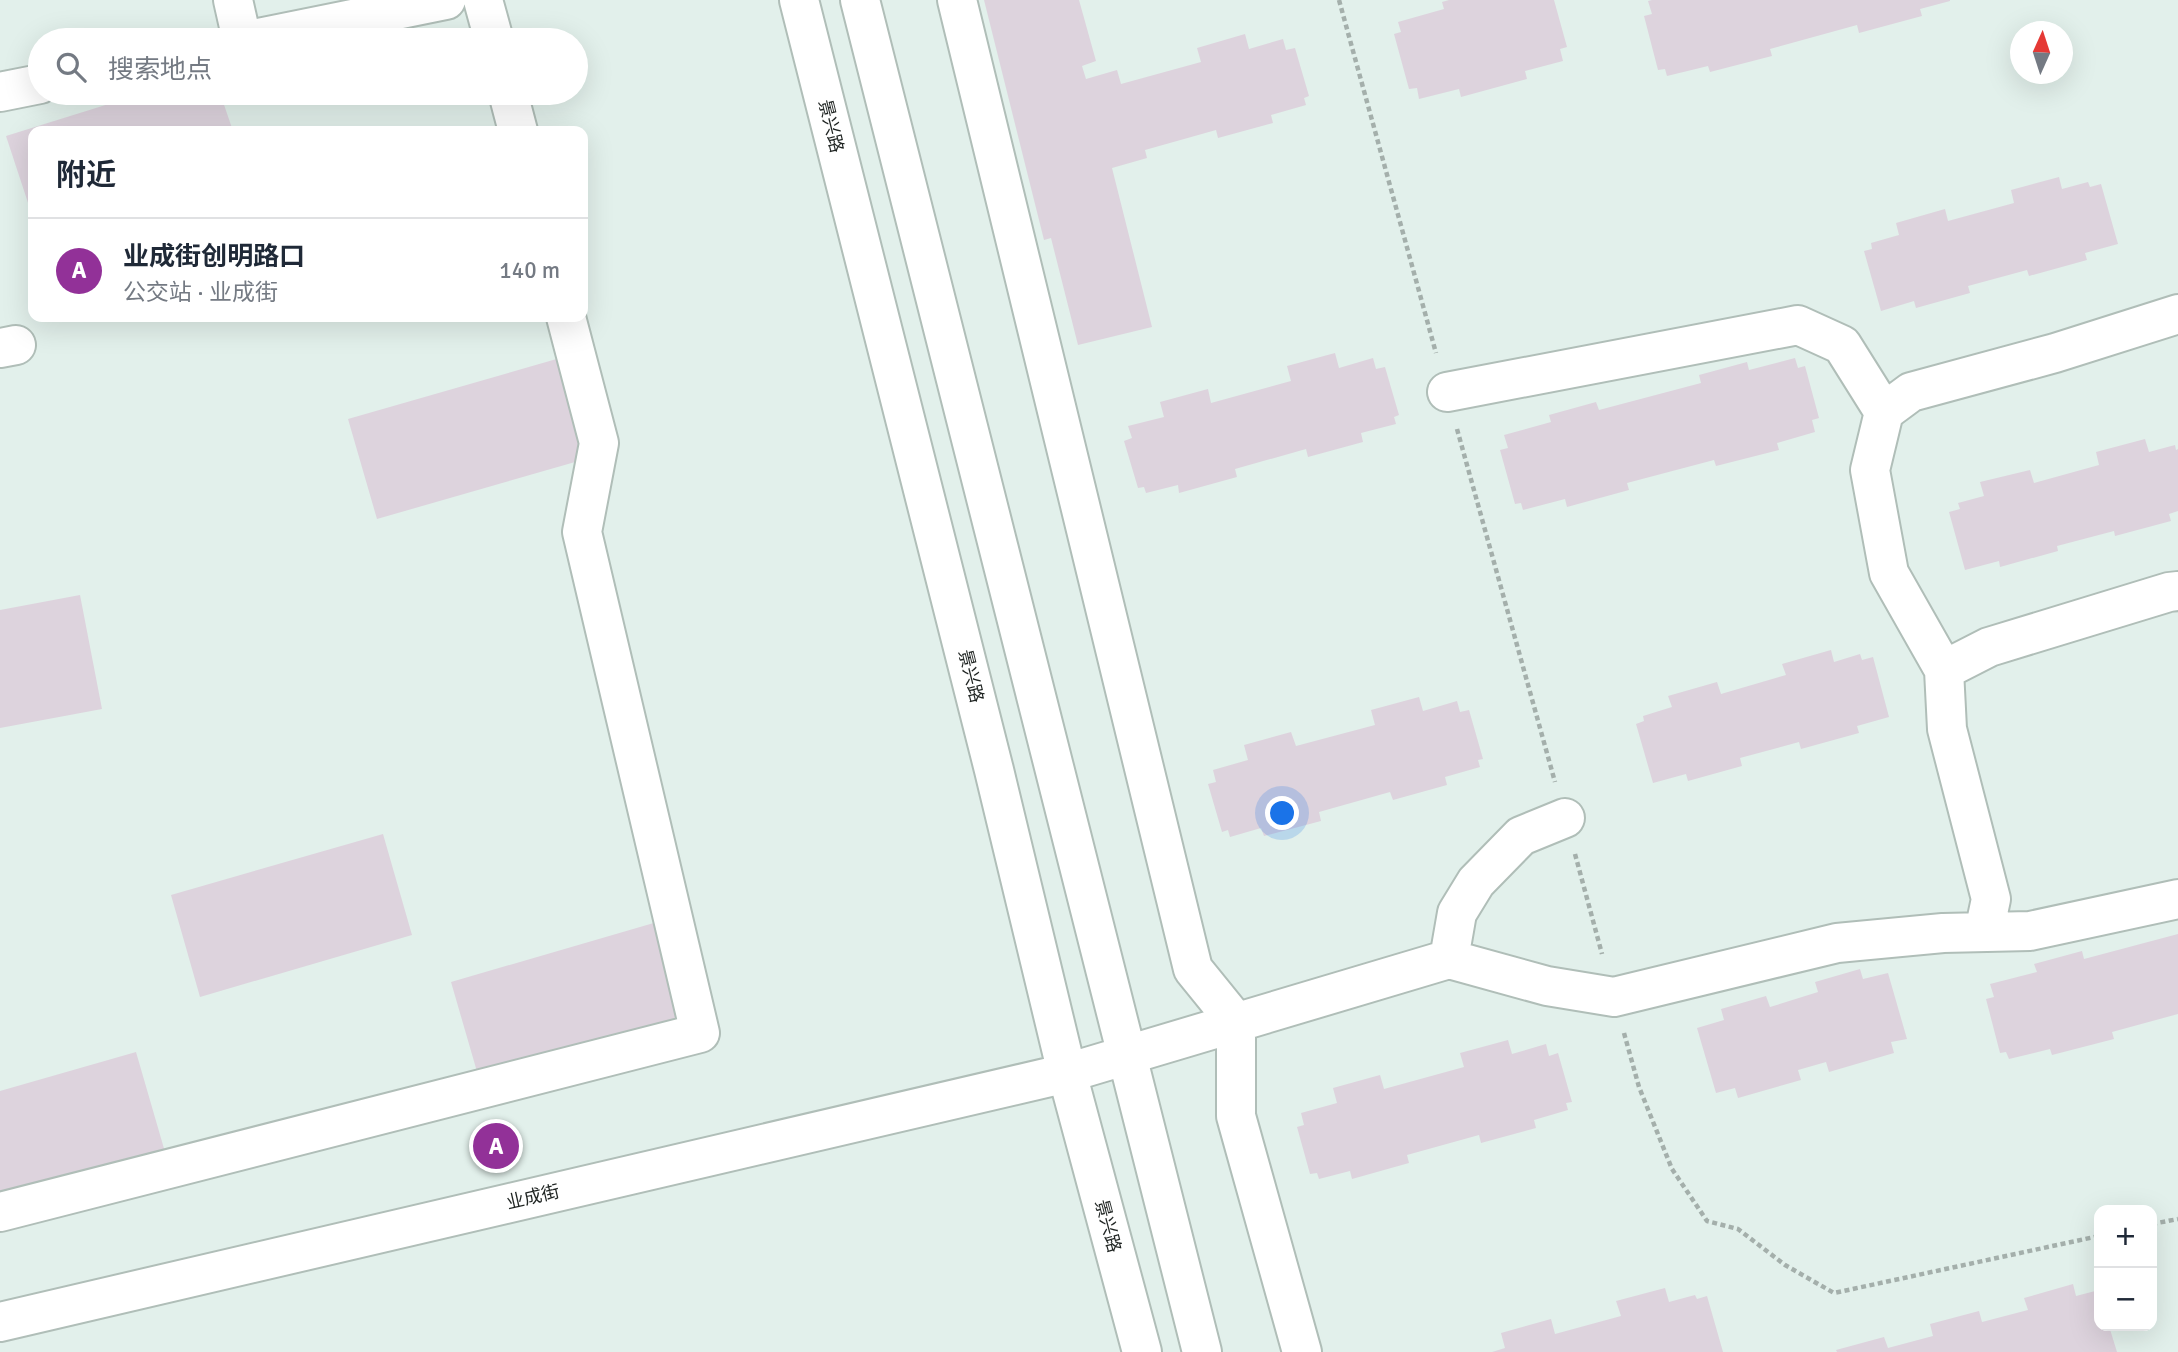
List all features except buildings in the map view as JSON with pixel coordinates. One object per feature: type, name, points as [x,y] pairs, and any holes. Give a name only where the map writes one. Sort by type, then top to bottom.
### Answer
[{"type":"street","points":[[233,0],[239,28]]},
{"type":"street","points":[[308,28],[446,0]]},
{"type":"street","points":[[483,0],[491,28]]},
{"type":"street","name":"景兴路","points":[[799,0],[995,770],[1067,1073],[1142,1352]]},
{"type":"street","points":[[860,0],[1202,1352]]},
{"type":"street","points":[[957,0],[1194,969],[1236,1022],[1236,1116],[1302,1352]]},
{"type":"street","points":[[0,92],[28,86]]},
{"type":"street","points":[[511,105],[517,126]]},
{"type":"street","points":[[1984,932],[1991,899],[1947,729],[1944,670],[1889,573],[1870,470],[1884,412],[1911,392],[2054,353],[2178,314]]},
{"type":"street","points":[[0,1212],[700,1033],[582,532],[599,443],[567,322]]},
{"type":"street","points":[[1447,391],[1798,325],[1842,345],[1884,412]]},
{"type":"street","points":[[1944,670],[1989,647],[2178,591]]},
{"type":"street","points":[[1565,818],[1521,836],[1476,882],[1457,913],[1449,959],[1547,986],[1614,997],[1837,943],[1943,933],[2030,931],[2178,900]]},
{"type":"street","name":"业成街","points":[[0,1322],[1067,1073],[1449,959]]},
{"type":"path","points":[[1339,0],[1639,1087],[1672,1169],[1707,1221],[1738,1229],[1785,1265],[1834,1293],[2094,1237]]},
{"type":"path","points":[[2157,1223],[2178,1219]]},
{"type":"place","name":"业成街创明路口","points":[[496,1146]]}]
